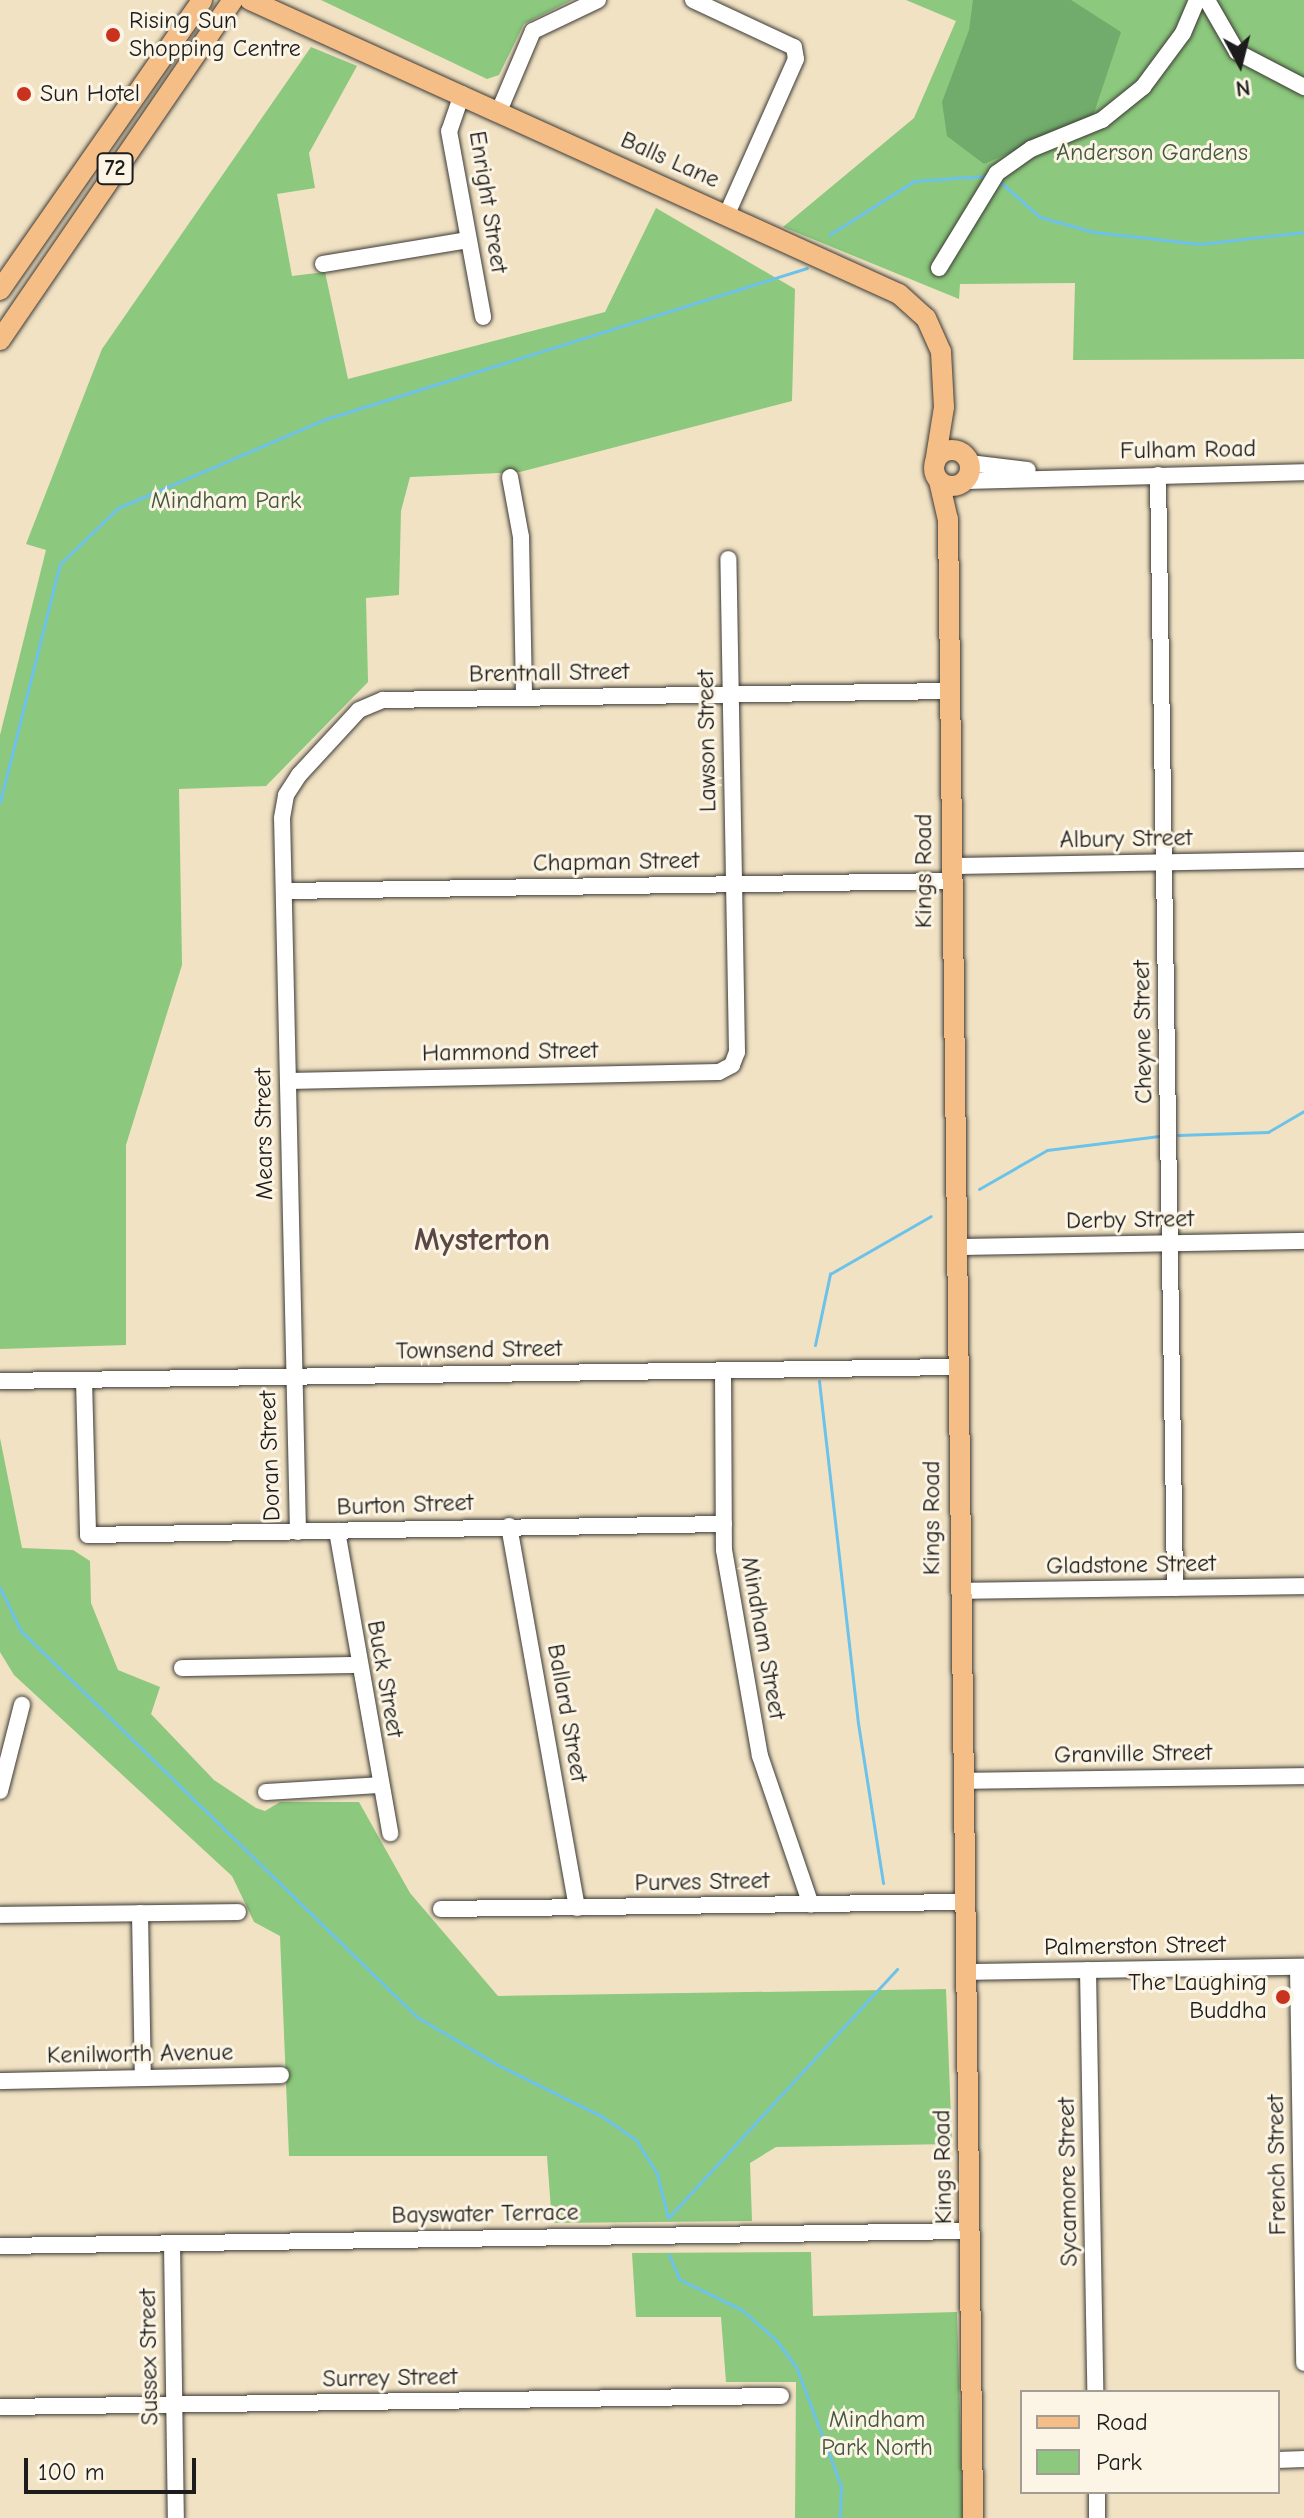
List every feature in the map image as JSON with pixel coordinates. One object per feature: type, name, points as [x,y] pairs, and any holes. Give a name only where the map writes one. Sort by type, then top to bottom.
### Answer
[{"type":"main road","name":"72","points":[[3,283],[202,0]]},
{"type":"main road","name":"72","points":[[0,340],[233,0]]},
{"type":"main road","name":"Balls Lane","points":[[250,0],[899,294],[919,310],[937,337],[955,471]]},
{"type":"main road","points":[[291,0],[301,23]]},
{"type":"main road","name":"Balls Lane","points":[[944,407],[955,471]]},
{"type":"main road","name":"Kings Road","points":[[955,471],[948,519],[950,874],[973,2518]]},
{"type":"street","points":[[499,111],[533,31],[598,0]]},
{"type":"street","points":[[693,0],[794,47],[796,59],[727,214]]},
{"type":"street","points":[[939,268],[994,177],[1031,149],[1102,120],[1143,87],[1183,33],[1197,0]]},
{"type":"street","points":[[1207,0],[1237,52],[1304,87]]},
{"type":"street","name":"Enright Street","points":[[462,94],[449,131],[483,317]]},
{"type":"street","points":[[323,264],[468,240]]},
{"type":"street","name":"Fulham Road","points":[[955,471],[1074,476],[1304,472]]},
{"type":"street","name":"Cheyne Street","points":[[1158,475],[1175,1588]]},
{"type":"street","points":[[510,477],[521,537],[524,697]]},
{"type":"street","name":"Lawson Street","points":[[728,559],[737,1052],[732,1065]]},
{"type":"street","name":"Brentnall Street","points":[[284,891],[286,795],[359,710],[383,700],[951,691]]},
{"type":"street","name":"Albury Street","points":[[950,874],[1164,863],[1304,860]]},
{"type":"street","name":"Chapman Street","points":[[284,891],[734,884],[950,874]]},
{"type":"street","name":"Mears Street","points":[[284,891],[291,1377]]},
{"type":"street","name":"Hammond Street","points":[[288,1081],[719,1072],[732,1065]]},
{"type":"street","name":"Derby Street","points":[[956,1247],[1304,1241]]},
{"type":"street","name":"Townsend Street","points":[[0,1381],[958,1367]]},
{"type":"street","name":"Mindham Street","points":[[723,1370],[724,1550],[760,1756],[811,1905]]},
{"type":"street","name":"Doran Street","points":[[291,1377],[298,1532]]},
{"type":"street","name":"Burton Street","points":[[84,1380],[88,1535],[724,1524]]},
{"type":"street","name":"Ballard Street","points":[[509,1526],[577,1908]]},
{"type":"street","name":"Buck Street","points":[[337,1531],[379,1785],[390,1833]]},
{"type":"street","name":"Gladstone Street","points":[[959,1591],[1304,1586]]},
{"type":"street","points":[[182,1668],[358,1665]]},
{"type":"street","points":[[0,1791],[22,1705]]},
{"type":"street","name":"Granville Street","points":[[962,1781],[1304,1776]]},
{"type":"street","points":[[266,1792],[379,1785]]},
{"type":"street","name":"Purves Street","points":[[441,1909],[963,1902]]},
{"type":"street","points":[[0,1915],[238,1912]]},
{"type":"street","points":[[140,1913],[143,2078]]},
{"type":"street","name":"Palmerston Street","points":[[967,1972],[1301,1967]]},
{"type":"street","name":"French Street","points":[[1301,1967],[1304,2363]]},
{"type":"street","name":"Sycamore Street","points":[[1088,1970],[1095,2390]]},
{"type":"street","name":"Kenilworth Avenue","points":[[0,2081],[281,2075]]},
{"type":"street","name":"Bayswater Terrace","points":[[0,2246],[970,2231]]},
{"type":"street","name":"Sussex Street","points":[[172,2243],[176,2518]]},
{"type":"street","name":"Surrey Street","points":[[0,2407],[781,2396]]},
{"type":"street","points":[[1280,2460],[1304,2459]]},
{"type":"street","points":[[1097,2494],[1097,2518]]},
{"type":"green space","points":[[321,0],[572,0],[524,24],[499,75],[487,79]]},
{"type":"green space","name":"Anderson Gardens","points":[[906,0],[1304,0],[1304,359],[1073,360],[1075,283],[960,284],[959,299],[783,227],[914,118],[956,21]]},
{"type":"green space","points":[[973,0],[1071,0],[1121,32],[1093,116],[984,164],[947,136],[942,102],[969,30]]},
{"type":"green space","name":"Mindham Park","points":[[311,47],[357,66],[309,153],[315,188],[277,194],[292,276],[325,272],[348,379],[605,312],[656,208],[795,289],[792,401],[520,472],[410,477],[401,511],[399,595],[366,598],[368,682],[266,786],[179,789],[182,965],[126,1145],[126,1345],[0,1349],[0,735],[46,550],[26,544],[102,349]]},
{"type":"green space","points":[[0,1438],[22,1548],[73,1550],[90,1561],[91,1603],[118,1670],[160,1687],[151,1714],[214,1780],[256,1808],[265,1811],[280,1802],[359,1802],[410,1893],[498,1996],[946,1989],[952,2144],[776,2147],[750,2163],[752,2221],[552,2223],[547,2156],[289,2156],[280,1936],[254,1922],[232,1876],[14,1675],[0,1652]]},
{"type":"green space","name":"Mindham Park North","points":[[811,2252],[813,2316],[957,2312],[963,2518],[795,2518],[796,2382],[726,2382],[721,2317],[636,2317],[632,2253]]},
{"type":"waterway","points":[[829,235],[914,181],[984,176]]},
{"type":"waterway","points":[[998,180],[1040,217],[1094,232],[1200,244],[1304,232]]},
{"type":"waterway","points":[[0,802],[60,564],[118,508],[326,419],[807,268]]},
{"type":"waterway","points":[[1178,1135],[1268,1132],[1304,1111]]},
{"type":"waterway","points":[[979,1189],[1047,1150],[1159,1136]]},
{"type":"waterway","points":[[815,1345],[830,1274],[931,1216]]},
{"type":"waterway","points":[[819,1381],[858,1723],[883,1883]]},
{"type":"waterway","points":[[0,1588],[21,1631],[417,2017],[500,2066],[603,2117],[636,2140],[657,2173],[668,2218]]},
{"type":"waterway","points":[[669,2217],[897,1969]]},
{"type":"waterway","points":[[669,2255],[679,2279],[742,2310],[777,2341],[797,2369],[841,2486],[840,2518]]},
{"type":"place","name":"Rising Sun Shopping Centre","points":[[113,35]]},
{"type":"place","name":"Sun Hotel","points":[[24,94]]},
{"type":"place","name":"The Laughing Buddha","points":[[1283,1997]]},
{"type":"district","name":"Mysterton","points":[[482,1240]]}]
